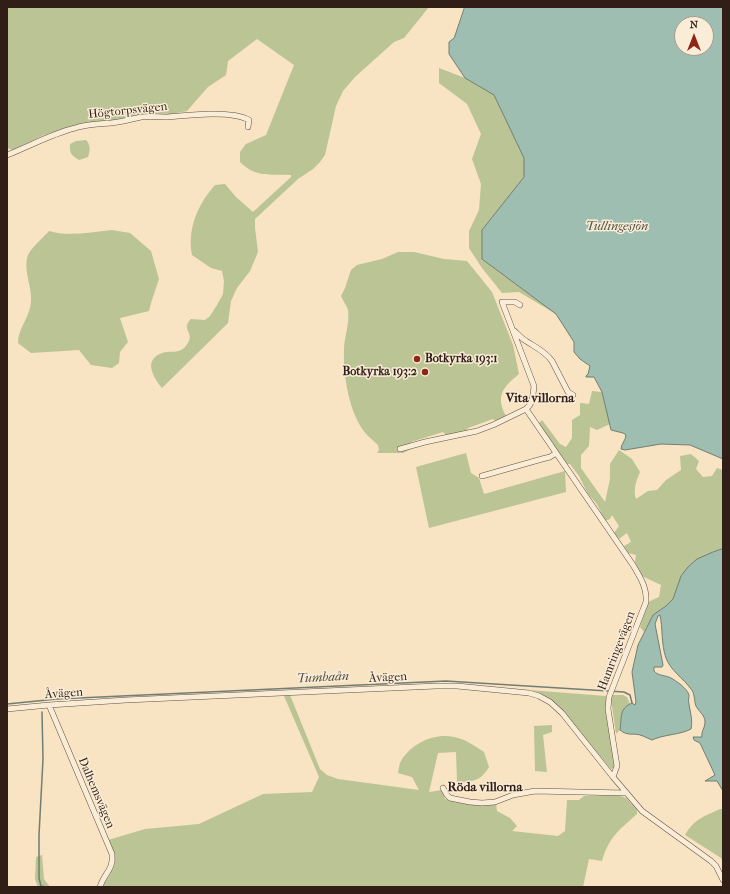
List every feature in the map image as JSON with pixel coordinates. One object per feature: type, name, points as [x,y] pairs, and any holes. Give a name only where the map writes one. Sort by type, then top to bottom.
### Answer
[{"type":"street","name":"Högtorpsvägen","points":[[7,155],[45,137],[74,128],[91,124],[111,123],[139,118],[166,117],[188,114],[235,116],[244,117],[249,120],[248,127]]},
{"type":"street","points":[[400,449],[477,431],[493,425],[529,407],[533,398],[534,386],[502,302],[515,302],[520,306]]},
{"type":"street","points":[[512,329],[524,340],[549,356],[568,392],[573,395]]},
{"type":"street","name":"Hamringevägen","points":[[526,409],[633,565],[644,583],[647,593],[646,602],[609,697],[608,709],[617,766],[613,777]]},
{"type":"street","points":[[482,476],[550,457],[556,453]]},
{"type":"street","name":"Åvägen","points":[[7,709],[49,705],[436,686],[457,686],[530,693],[550,702],[562,713],[613,777]]},
{"type":"street","name":"Dalhemsvägen","points":[[49,705],[112,854],[113,862],[111,868],[102,881],[100,887]]},
{"type":"street","points":[[613,777],[642,812],[712,861],[723,880]]},
{"type":"street","points":[[443,788],[450,798],[482,803],[495,802],[513,795],[535,791],[625,793]]},
{"type":"green space","points":[[7,7],[429,7],[404,38],[394,42],[355,77],[343,91],[336,106],[325,155],[313,169],[298,179],[255,219],[258,252],[250,271],[237,288],[231,301],[228,323],[162,388],[153,374],[151,364],[153,360],[156,356],[162,353],[176,352],[183,349],[190,338],[187,328],[188,322],[191,319],[205,320],[210,316],[223,294],[224,281],[222,271],[211,268],[192,255],[191,236],[193,226],[195,217],[204,200],[215,185],[225,184],[236,197],[253,212],[291,177],[291,175],[270,175],[252,171],[240,162],[240,152],[246,144],[266,135],[294,65],[257,39],[228,61],[226,75],[208,87],[187,111],[172,114],[147,113],[115,121],[72,127],[44,135],[13,150],[7,148]]},
{"type":"green space","points":[[439,68],[465,78],[494,95],[524,158],[524,177],[482,230],[482,259],[556,314],[519,292],[502,293],[482,268],[469,248],[469,231],[479,210],[481,184],[472,159],[481,134],[467,104],[439,83]]},
{"type":"green space","points":[[86,140],[90,148],[88,157],[79,160],[72,154],[70,144],[76,141]]},
{"type":"green space","points":[[112,230],[130,233],[151,251],[159,279],[149,311],[120,318],[128,342],[120,352],[119,363],[112,368],[91,365],[79,350],[31,353],[18,343],[19,334],[29,312],[31,301],[26,268],[28,255],[34,246],[49,231],[72,234]]},
{"type":"green space","points":[[398,252],[414,252],[444,259],[467,261],[492,292],[513,345],[519,374],[502,392],[501,403],[506,416],[496,421],[493,419],[468,428],[467,431],[446,435],[443,432],[411,442],[411,449],[403,453],[377,453],[379,450],[378,445],[361,427],[348,394],[344,360],[344,345],[348,325],[348,315],[347,308],[341,296],[351,270],[357,265],[382,259]]},
{"type":"green space","points":[[592,391],[602,392],[610,424],[597,430],[590,427],[589,446],[581,455],[581,468],[605,502],[610,479],[610,464],[619,450],[632,459],[640,472],[635,486],[636,499],[648,491],[657,490],[666,480],[681,470],[680,456],[691,454],[699,461],[696,469],[703,477],[712,476],[717,468],[723,470],[723,549],[713,552],[681,576],[673,599],[653,615],[644,632],[640,627],[648,602],[659,597],[661,585],[642,576],[635,562],[636,555],[628,553],[624,546],[631,542],[627,533],[619,539],[614,533],[619,526],[612,515],[610,519],[605,521],[597,504],[588,494],[579,476],[570,464],[566,464],[538,424],[542,420],[560,444],[566,447],[572,438],[572,420],[580,415],[580,403],[589,404]]},
{"type":"green space","points":[[466,453],[471,473],[479,478],[484,494],[565,471],[566,492],[429,528],[416,467]]},
{"type":"green space","points":[[529,690],[606,696],[606,710],[616,767],[611,769],[563,711],[542,694]]},
{"type":"green space","points":[[290,695],[320,769],[327,775],[338,779],[419,790],[412,777],[398,773],[401,761],[417,744],[431,738],[446,736],[466,741],[484,752],[489,767],[483,775],[476,780],[457,782],[456,752],[438,753],[429,792],[442,790],[445,799],[468,803],[496,804],[497,811],[510,818],[517,826],[512,831],[558,836],[565,831],[567,800],[579,800],[584,796],[618,795],[626,798],[637,810],[637,814],[624,825],[611,840],[602,861],[589,859],[583,887],[103,887],[115,864],[112,849],[108,840],[145,829],[199,824],[263,794],[312,792],[319,777],[284,696]]},
{"type":"green space","points":[[612,695],[623,695],[627,697],[630,704],[624,709],[620,730],[616,734],[611,699]]},
{"type":"green space","points":[[552,725],[552,732],[543,735],[547,772],[535,771],[534,726]]},
{"type":"green space","points":[[720,809],[723,809],[723,862],[721,858],[685,835],[696,822]]},
{"type":"green space","points":[[42,855],[44,879],[50,887],[38,887],[35,879],[36,857]]},
{"type":"water","name":"Tullingesjön","points":[[465,7],[723,7],[723,459],[690,445],[661,444],[625,450],[621,449],[626,435],[611,430],[602,392],[594,377],[586,377],[590,366],[580,359],[574,352],[574,342],[556,314],[482,259],[482,230],[524,177],[524,158],[494,95],[465,78],[449,54],[449,42],[454,38]]},
{"type":"water","points":[[723,549],[723,791],[717,781],[705,781],[715,775],[700,743],[694,740],[693,737],[702,737],[705,720],[696,706],[692,691],[668,663],[663,647],[660,615],[658,616],[655,624],[663,665],[662,667],[654,667],[654,671],[658,674],[673,679],[688,692],[692,719],[691,729],[652,740],[620,730],[623,710],[632,703],[635,705],[636,702],[632,672],[638,645],[653,615],[673,599],[681,576],[688,567],[697,559]]},
{"type":"waterway","name":"Tumbaån","points":[[7,704],[57,699],[446,681],[624,692],[630,695],[632,703]]},
{"type":"waterway","points":[[42,712],[43,759],[39,835],[39,878],[41,886],[45,887]]},
{"type":"place","name":"Botkyrka 193:1","points":[[417,359]]},
{"type":"place","name":"Botkyrka 193:2","points":[[425,372]]},
{"type":"district","name":"Vita villorna","points":[[540,399]]},
{"type":"district","name":"Röda villorna","points":[[485,788]]}]
